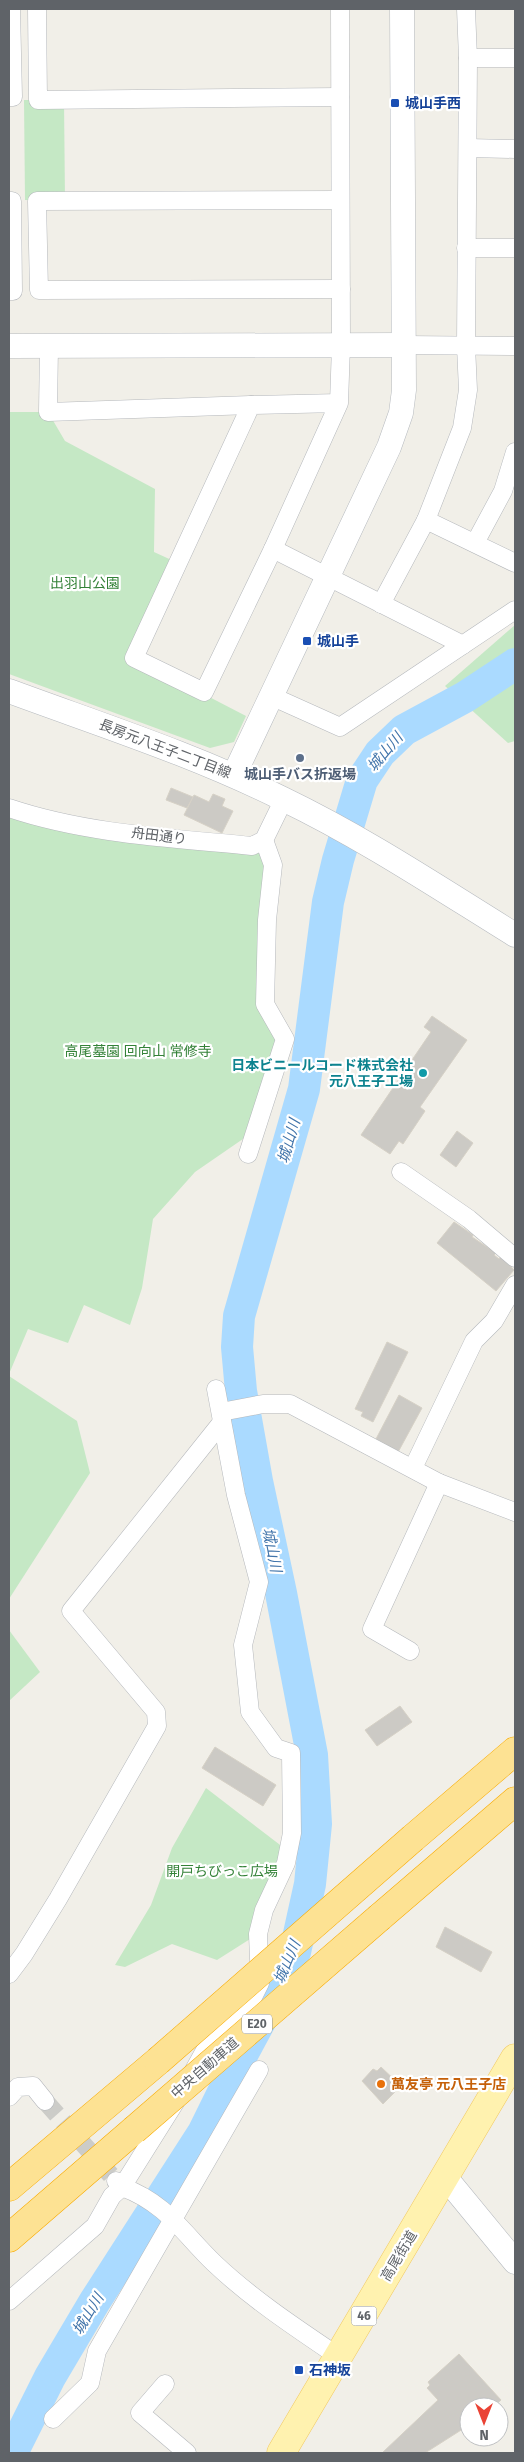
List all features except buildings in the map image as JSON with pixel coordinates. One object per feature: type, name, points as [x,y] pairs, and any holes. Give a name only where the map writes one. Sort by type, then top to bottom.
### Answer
[{"type":"highway","name":"E20","points":[[9,2187],[158,2061],[515,1751]]},
{"type":"highway","name":"中央自動車道","points":[[9,2238],[515,1801]]},
{"type":"main road","name":"高尾街道","points":[[281,2453],[446,2178],[515,2058]]},
{"type":"street","points":[[37,9],[38,100],[340,97]]},
{"type":"street","points":[[251,405],[134,658],[204,692],[273,549],[339,403],[341,346],[340,9]]},
{"type":"street","points":[[234,775],[396,431],[401,413],[404,390],[402,9]]},
{"type":"street","points":[[381,604],[426,520],[462,428],[468,390],[466,346],[468,58],[466,9]]},
{"type":"street","points":[[9,10],[11,10],[13,97],[9,97]]},
{"type":"street","points":[[468,58],[515,58]]},
{"type":"street","points":[[468,148],[515,149]]},
{"type":"street","points":[[340,200],[37,201],[39,290],[340,290]]},
{"type":"street","points":[[9,201],[12,201],[13,291],[9,291]]},
{"type":"street","points":[[466,248],[515,248]]},
{"type":"street","points":[[9,346],[515,346]]},
{"type":"street","points":[[49,346],[48,412],[339,403]]},
{"type":"street","points":[[475,543],[502,491],[515,452]]},
{"type":"street","points":[[426,520],[515,563]]},
{"type":"street","points":[[273,549],[463,645]]},
{"type":"street","points":[[271,696],[340,728],[515,610]]},
{"type":"street","name":"長房元八王子二丁目線","points":[[9,690],[234,775],[284,799],[366,843],[515,935]]},
{"type":"street","points":[[248,1154],[285,1039],[265,1004],[267,920],[273,865],[264,840],[284,799]]},
{"type":"street","name":"舟田通り","points":[[9,808],[54,821],[142,834],[252,846],[264,840]]},
{"type":"street","points":[[401,1172],[469,1219],[515,1258]]},
{"type":"street","points":[[413,1468],[474,1341],[494,1321],[515,1285]]},
{"type":"street","points":[[9,2300],[95,2226],[112,2196],[124,2186],[160,2131],[209,2043],[250,2003],[260,1983],[258,1934],[264,1910],[286,1863],[292,1833],[291,1753],[276,1748],[250,1712],[244,1645],[259,1582],[236,1495],[223,1415],[216,1388]]},
{"type":"street","points":[[9,1974],[24,1954],[58,1899],[157,1726],[156,1712],[71,1611],[223,1415],[263,1404],[290,1404],[439,1483],[515,1512]]},
{"type":"street","points":[[410,1651],[372,1630],[439,1483]]},
{"type":"street","points":[[53,2418],[90,2383],[97,2351],[168,2214],[259,2070]]},
{"type":"street","points":[[9,2097],[18,2087],[33,2086],[45,2100]]},
{"type":"street","points":[[446,2178],[515,2262]]},
{"type":"street","points":[[124,2186],[168,2214],[214,2263],[258,2301],[339,2358]]},
{"type":"street","points":[[165,2384],[140,2413],[187,2453]]},
{"type":"green space","points":[[24,100],[64,100],[65,201],[25,200]]},
{"type":"green space","name":"出羽山公園","points":[[9,412],[48,412],[65,441],[155,489],[154,552],[178,563],[134,658],[246,716],[234,742],[210,748],[9,674]]},
{"type":"green space","points":[[515,625],[515,741],[508,743],[445,686]]},
{"type":"green space","name":"高尾墓園 回向山 常修寺","points":[[9,808],[268,851],[261,929],[280,1043],[259,1128],[195,1172],[153,1219],[142,1288],[130,1325],[84,1305],[68,1343],[28,1329],[9,1374]]},
{"type":"green space","points":[[9,1376],[77,1421],[90,1473],[9,1599]]},
{"type":"green space","points":[[9,1630],[40,1672],[9,1701]]},
{"type":"green space","name":"開戸ちびっこ広場","points":[[206,1788],[288,1851],[258,1934],[217,1960],[172,1944],[125,1967],[115,1965],[151,1905],[172,1848]]},
{"type":"waterway","name":"城山川","points":[[12,2453],[50,2377],[95,2301],[203,2133],[295,1952],[310,1884],[316,1824],[312,1755],[257,1481],[241,1391],[237,1347],[239,1316],[304,1089],[328,902],[338,860],[362,780],[380,753],[404,730],[465,697],[515,664]]},
{"type":"tunnel","points":[[45,2101],[116,2181]]},
{"type":"place","name":"城山手西","points":[[395,103]]},
{"type":"place","name":"城山手","points":[[307,641]]},
{"type":"place","name":"城山手バス折返場","points":[[300,758]]},
{"type":"place","name":"日本ビニールコード株式会社 元八王子工場","points":[[423,1073]]},
{"type":"place","name":"萬友亭 元八王子店","points":[[381,2084]]},
{"type":"place","name":"石神坂","points":[[299,2370]]}]
